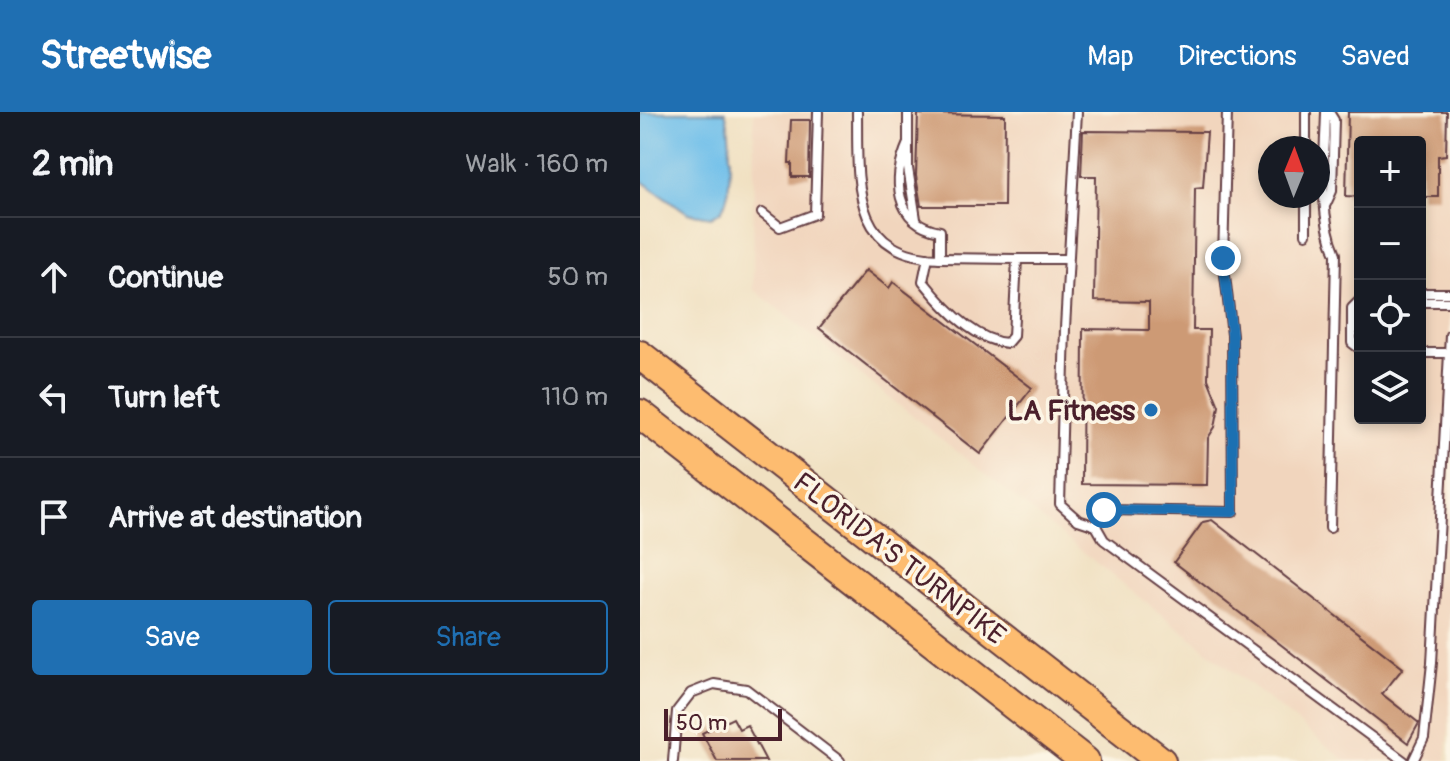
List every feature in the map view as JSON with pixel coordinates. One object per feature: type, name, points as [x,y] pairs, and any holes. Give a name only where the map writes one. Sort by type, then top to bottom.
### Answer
[{"type":"highway","name":"FLORIDA'S TURNPIKE","points":[[640,355],[1161,761]]},
{"type":"highway","name":"FLORIDA'S TURNPIKE","points":[[640,414],[1085,761]]},
{"type":"lane","points":[[762,213],[780,227],[787,228],[815,214],[818,112]]},
{"type":"lane","points":[[857,112],[861,204],[871,226],[893,246],[908,254],[940,258],[1068,259]]},
{"type":"lane","points":[[908,112],[908,143],[917,223],[940,231],[940,258]]},
{"type":"lane","points":[[1077,112],[1065,328],[1060,504],[1078,520],[1096,526],[1104,540],[1404,761]]},
{"type":"lane","points":[[1096,526],[1104,510],[1233,512],[1232,335],[1223,258],[1227,112]]},
{"type":"lane","points":[[1306,112],[1306,136]]},
{"type":"lane","points":[[1327,112],[1324,207],[1328,235],[1336,254],[1330,528]]},
{"type":"lane","points":[[1306,208],[1306,234]]},
{"type":"lane","points":[[928,257],[923,281],[941,304],[992,342],[1007,343],[1013,336],[1017,259]]},
{"type":"lane","points":[[1426,293],[1450,293]]},
{"type":"lane","points":[[1426,302],[1450,302]]},
{"type":"lane","points":[[1354,306],[1354,344]]},
{"type":"lane","points":[[1413,761],[1424,738],[1432,663],[1450,335]]},
{"type":"lane","points":[[1426,353],[1449,353]]},
{"type":"lane","points":[[673,761],[677,711],[691,693],[714,684],[746,689],[840,761]]},
{"type":"shaded area","points":[[754,112],[1450,112],[1450,717],[1446,761],[1346,761],[753,289]]},
{"type":"water","points":[[640,112],[725,112],[730,146],[729,176],[726,201],[720,212],[711,217],[688,213],[640,180]]},
{"type":"building","points":[[1348,112],[1447,112],[1446,155],[1438,156],[1438,197],[1426,197],[1426,136],[1354,136],[1354,197],[1346,196]]},
{"type":"building","points":[[918,114],[1005,115],[1004,206],[921,206],[916,176]]},
{"type":"building","points":[[791,120],[810,120],[809,177],[792,177],[792,163],[789,163]]},
{"type":"building","points":[[1083,131],[1207,132],[1203,187],[1195,188],[1193,330],[1209,330],[1208,379],[1219,406],[1215,427],[1208,438],[1207,485],[1082,484],[1083,329],[1149,330],[1149,302],[1094,301],[1096,176],[1081,176]]},
{"type":"building","points":[[866,270],[889,288],[893,282],[1032,388],[980,454],[819,328]]},
{"type":"building","points":[[1212,520],[1403,668],[1382,694],[1419,723],[1408,743],[1174,562],[1203,522]]},
{"type":"building","points":[[733,718],[739,729],[747,725],[766,761],[717,761],[702,733]]},
{"type":"place","name":"LA Fitness","points":[[1151,410]]},
{"type":"route","points":[[1104,510],[1233,512],[1232,335],[1223,258]]}]
